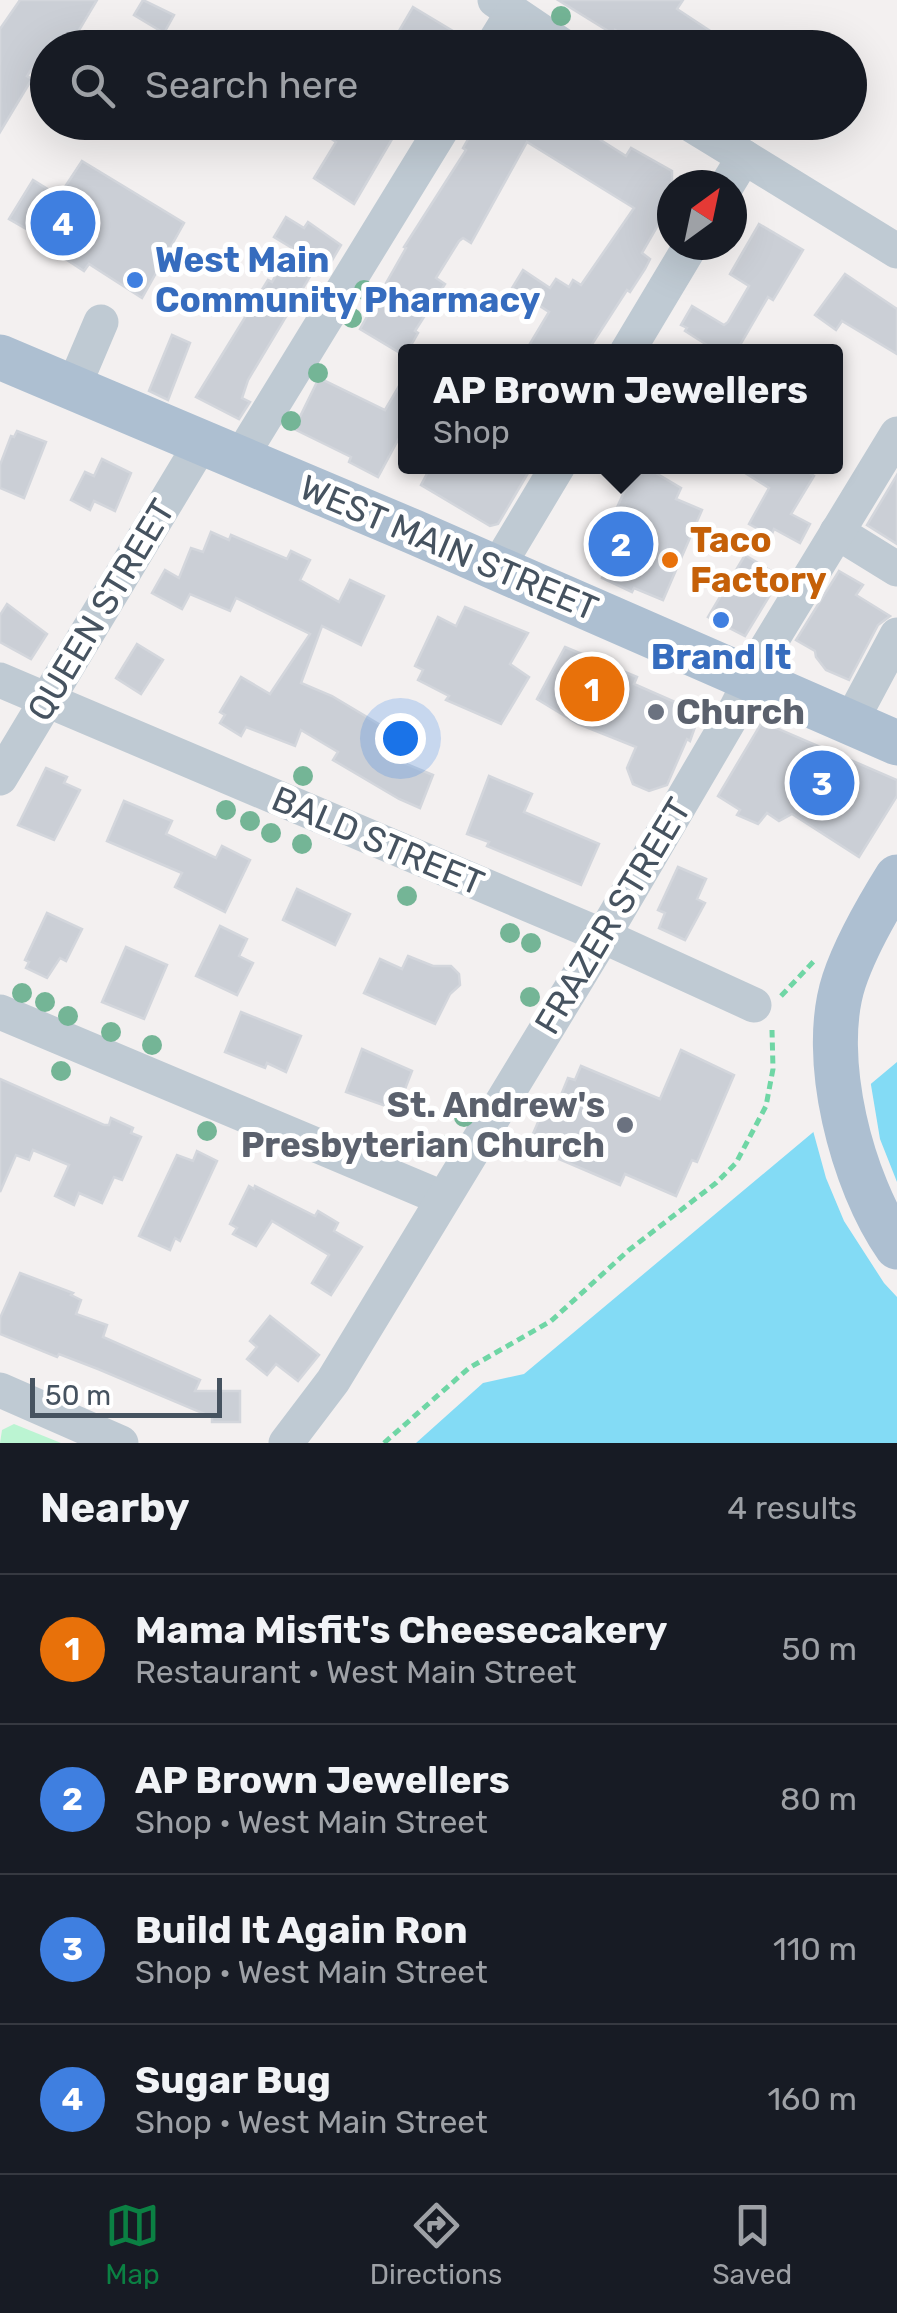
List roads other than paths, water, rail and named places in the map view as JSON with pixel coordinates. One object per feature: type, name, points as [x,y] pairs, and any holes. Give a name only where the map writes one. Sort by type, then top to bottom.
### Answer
[{"type":"main road","name":"WEST MAIN STREET","points":[[0,357],[897,742]]},
{"type":"main road","points":[[897,878],[843,982],[837,1040],[839,1094],[849,1147],[868,1196],[897,1247]]},
{"type":"street","points":[[503,7],[538,30]]},
{"type":"street","name":"QUEEN STREET","points":[[0,778],[47,700],[434,140]]},
{"type":"street","points":[[706,140],[735,170]]},
{"type":"street","points":[[747,176],[897,251]]},
{"type":"street","points":[[632,344],[682,260]]},
{"type":"street","points":[[73,388],[101,322]]},
{"type":"street","name":"FRAZER STREET","points":[[286,1443],[332,1382],[603,936],[897,434]]},
{"type":"street","points":[[497,568],[553,474]]},
{"type":"street","points":[[838,532],[897,569]]},
{"type":"street","points":[[850,723],[897,635]]},
{"type":"street","name":"BALD STREET","points":[[0,680],[603,936],[767,1011]]},
{"type":"street","points":[[0,1012],[442,1198]]},
{"type":"street","points":[[0,1390],[120,1443]]},
{"type":"water","points":[[897,1062],[897,1443],[416,1443],[483,1383],[524,1374]]},
{"type":"place","name":"Sugar Bug","points":[[63,223]]},
{"type":"place","name":"West Main Community Pharmacy","points":[[135,280]]},
{"type":"place","name":"AP Brown Jewellers","points":[[621,544]]},
{"type":"place","name":"Taco Factory","points":[[670,560]]},
{"type":"place","name":"Brand It","points":[[721,620]]},
{"type":"place","name":"Mama Misfit's Cheesecakery","points":[[592,689]]},
{"type":"place","name":"Church","points":[[656,712]]},
{"type":"place","name":"Build It Again Ron","points":[[822,783]]},
{"type":"place","name":"St. Andrew's Presbyterian Church","points":[[625,1125]]}]
